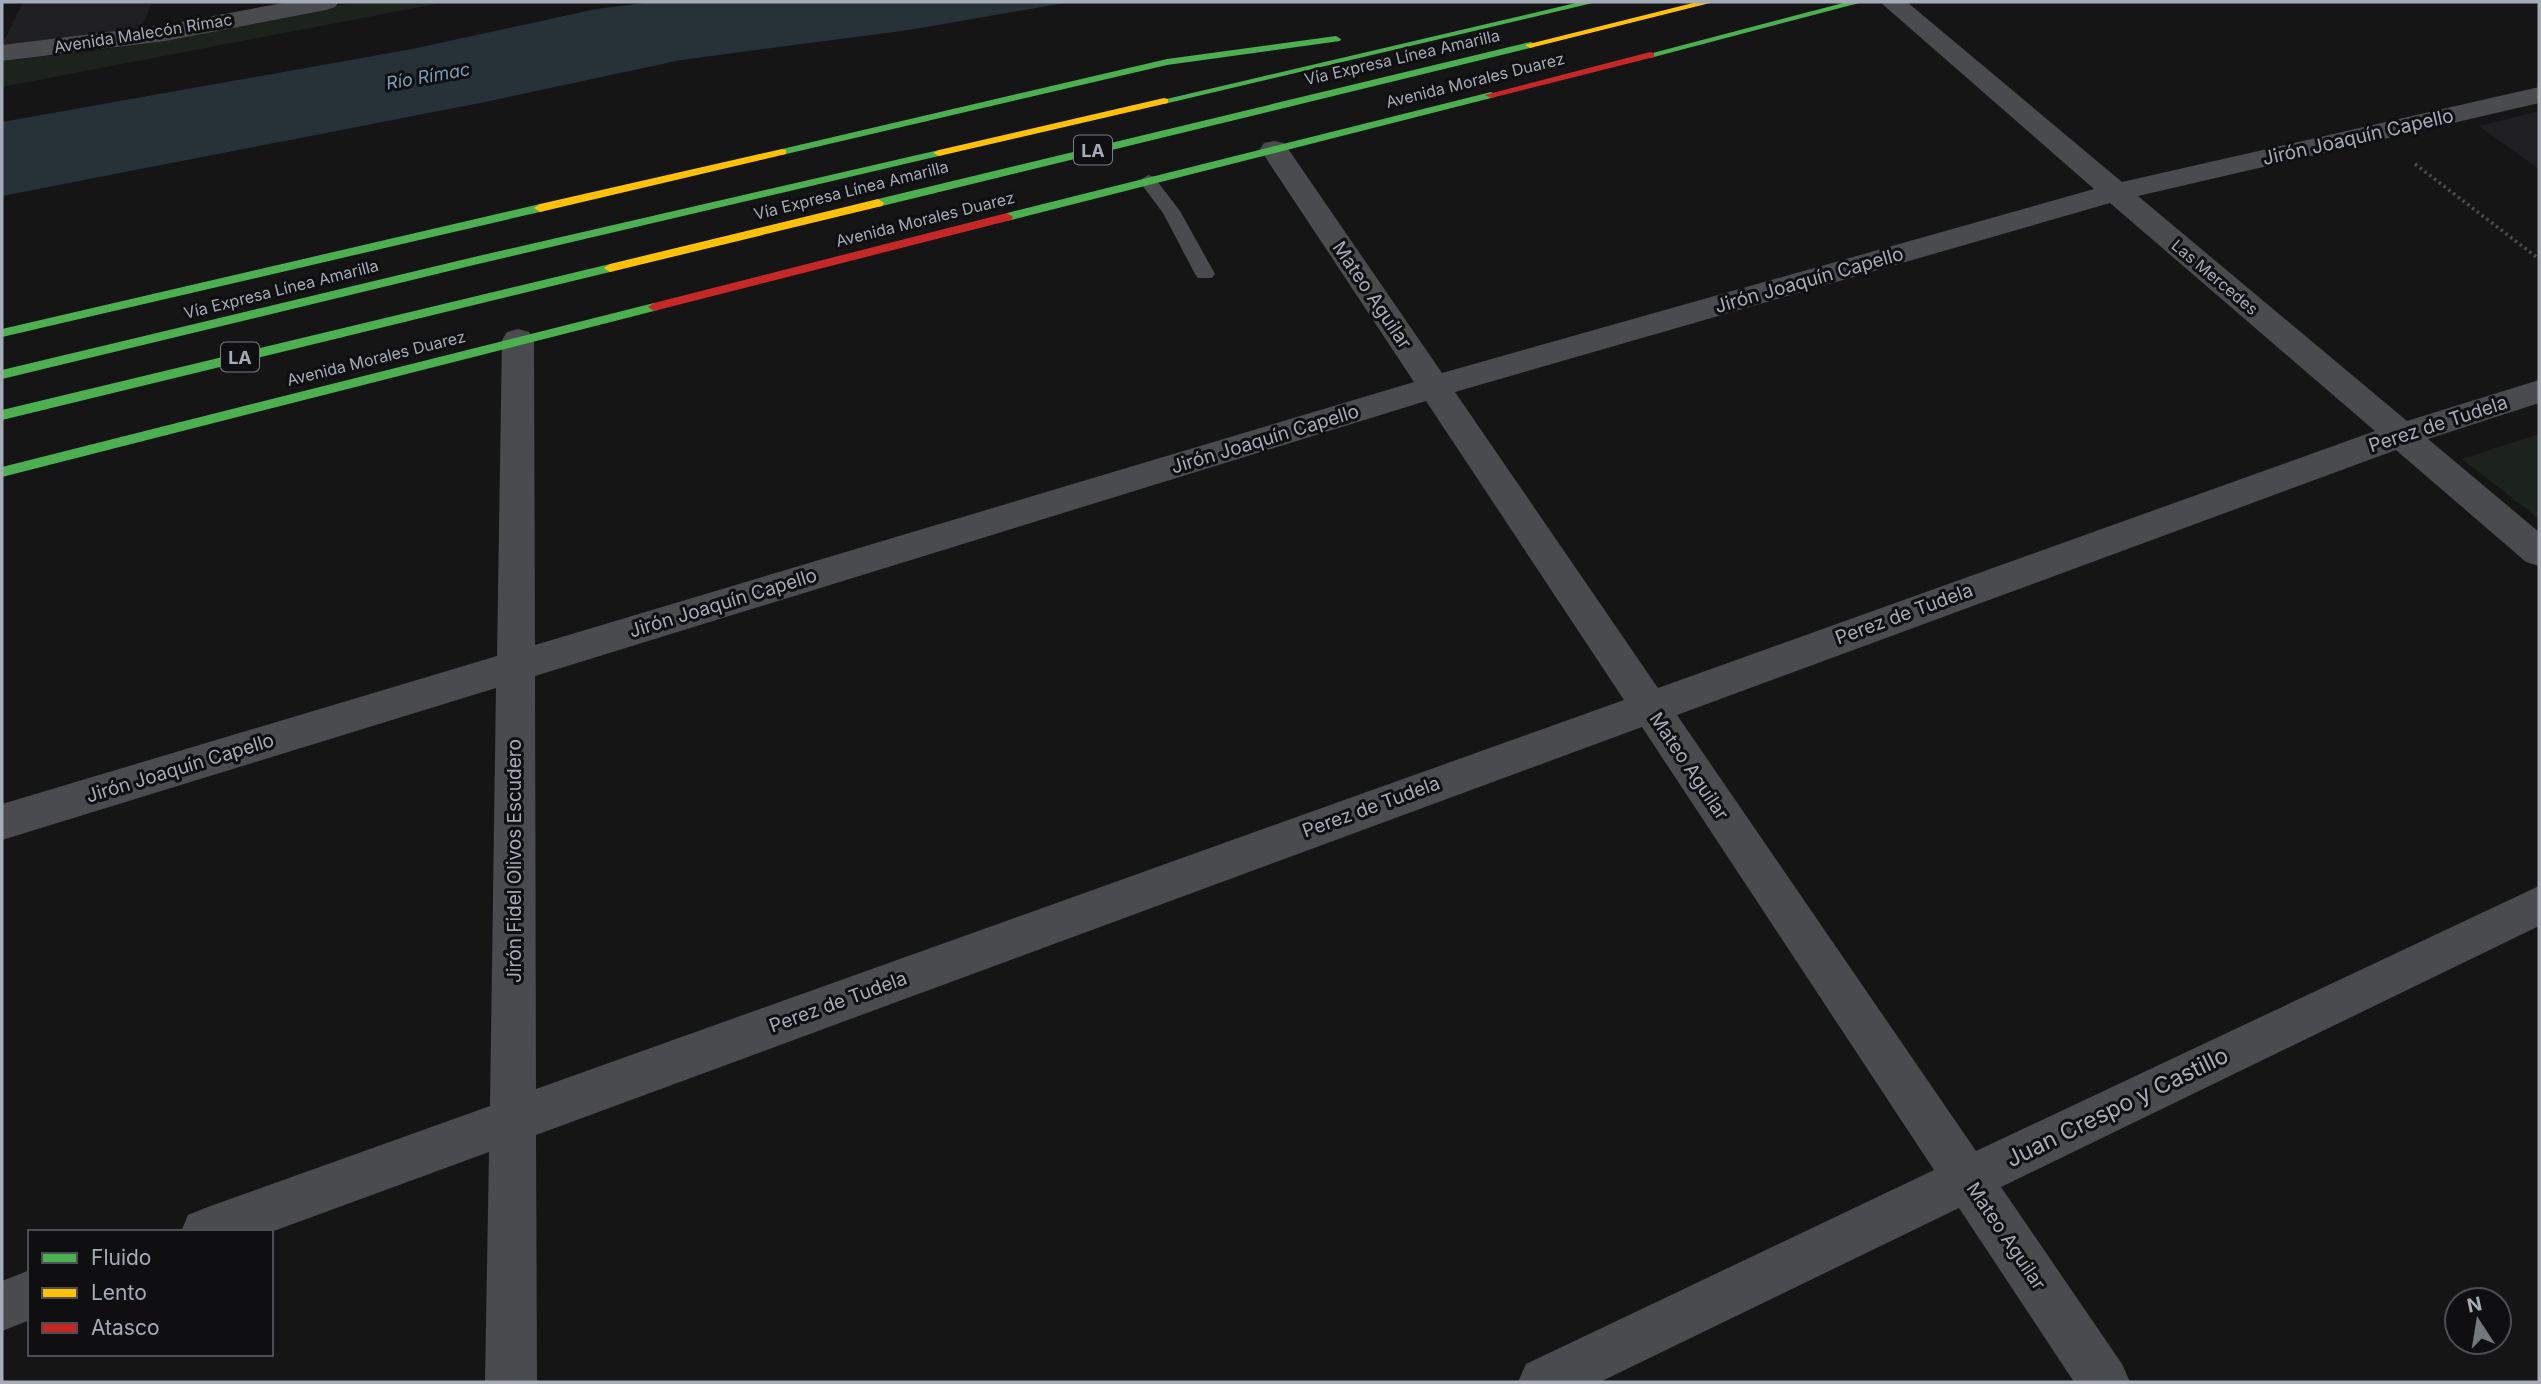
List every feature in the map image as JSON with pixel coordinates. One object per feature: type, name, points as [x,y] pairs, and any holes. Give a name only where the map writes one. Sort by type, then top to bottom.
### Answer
[{"type":"main road","name":"Vía Expresa Línea Amarilla","points":[[2,375],[500,255],[1592,2]]},
{"type":"main road","name":"Vía Expresa Línea Amarilla","points":[[2,415],[1709,2]]},
{"type":"main road","name":"Avenida Morales Duarez","points":[[2,472],[1858,2]]},
{"type":"main road","points":[[1392,32],[1567,8]]},
{"type":"main road","points":[[2,333],[1167,62],[1352,37]]},
{"type":"street","points":[[165,33],[178,2]]},
{"type":"street","name":"Avenida Malecón Rímac","points":[[2,53],[165,33],[326,2]]},
{"type":"street","name":"Las Mercedes","points":[[1892,2],[2539,552]]},
{"type":"street","name":"Jirón Joaquín Capello","points":[[2,822],[1434,387],[2116,192],[2539,95]]},
{"type":"street","name":"Mateo Aguilar","points":[[1274,149],[2104,1382]]},
{"type":"street","name":"Jirón Fidel Olivos Escudero","points":[[511,1382],[518,340]]},
{"type":"street","name":"Perez de Tudela","points":[[210,1230],[2401,435],[2539,391]]},
{"type":"street","name":"Juan Crespo y Castillo","points":[[1544,1382],[2539,905]]},
{"type":"street","points":[[2,1306],[28,1296]]},
{"type":"lane","points":[[1148,181],[1171,211],[1205,274]]},
{"type":"path","points":[[2374,133],[2539,259]]},
{"type":"shaded area","points":[[23,2],[153,2],[140,30],[2,45]]},
{"type":"shaded area","points":[[355,2],[446,2],[2,87],[2,61],[101,50]]},
{"type":"shaded area","points":[[2539,111],[2539,169],[2479,126]]},
{"type":"shaded area","points":[[2539,434],[2539,519],[2462,459]]},
{"type":"water","name":"Río Rímac","points":[[653,2],[1070,2],[909,30],[681,60],[485,102],[2,196],[2,122],[412,49],[596,9]]},
{"type":"traffic: fast","points":[[1164,101],[1592,2]]},
{"type":"traffic: fast","points":[[1650,55],[1858,2]]},
{"type":"traffic: fast","points":[[782,152],[1167,62],[1336,39]]},
{"type":"traffic: fast","points":[[878,203],[1530,45]]},
{"type":"traffic: fast","points":[[1007,217],[1491,95]]},
{"type":"traffic: fast","points":[[2,375],[474,261],[939,153]]},
{"type":"traffic: fast","points":[[2,333],[540,208]]},
{"type":"traffic: fast","points":[[2,415],[610,268]]},
{"type":"traffic: fast","points":[[2,472],[654,307]]},
{"type":"traffic: slow","points":[[1530,45],[1709,2]]},
{"type":"traffic: slow","points":[[939,153],[1164,101]]},
{"type":"traffic: slow","points":[[540,208],[782,152]]},
{"type":"traffic: slow","points":[[610,268],[878,203]]},
{"type":"traffic: jam","points":[[1491,95],[1650,55]]},
{"type":"traffic: jam","points":[[654,307],[1007,217]]}]
